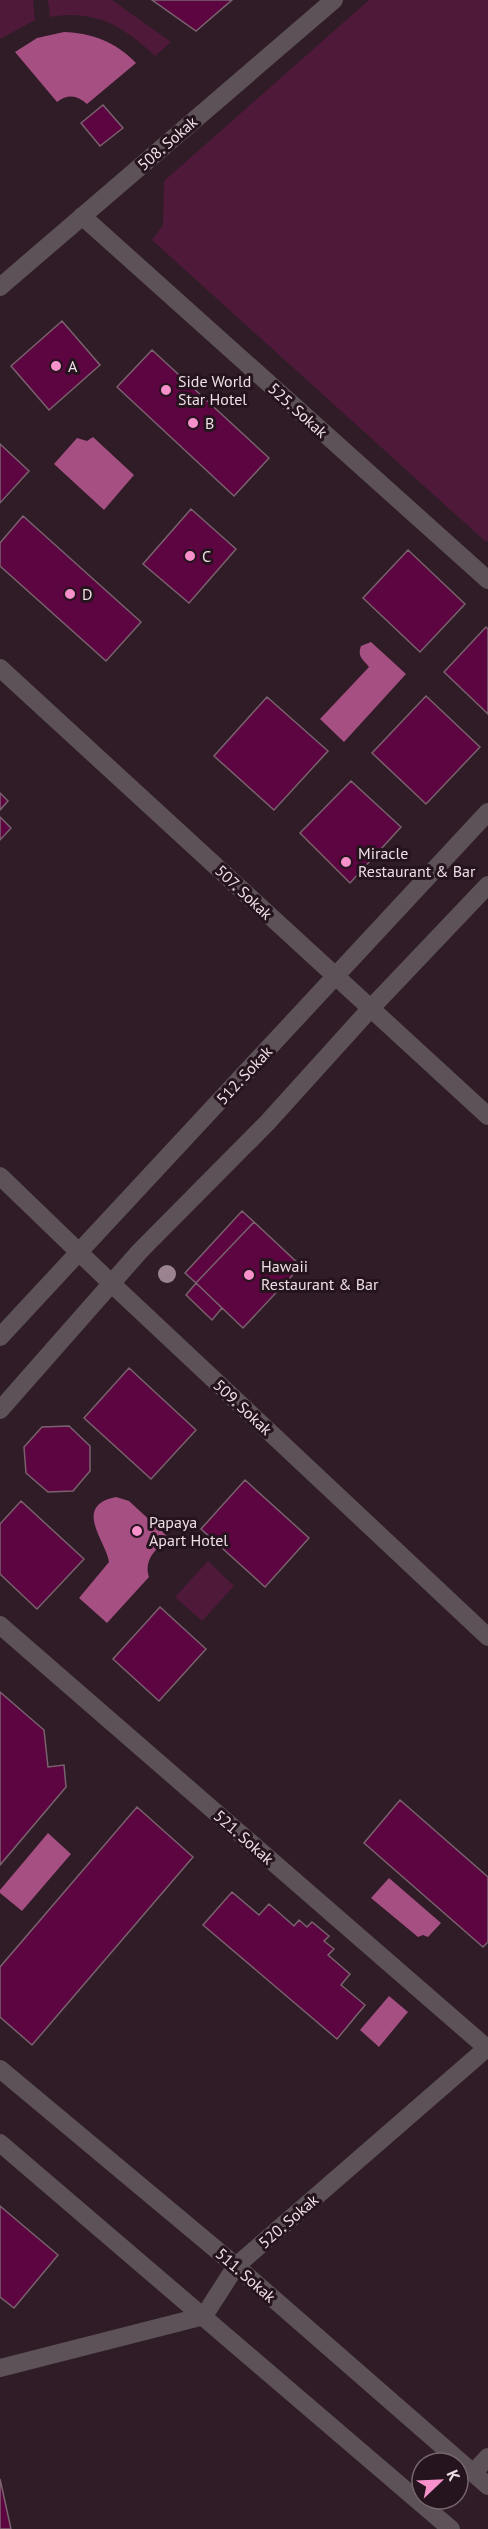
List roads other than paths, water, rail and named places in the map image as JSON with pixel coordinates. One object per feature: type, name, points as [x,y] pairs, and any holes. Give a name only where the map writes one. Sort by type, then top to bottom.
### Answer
[{"type":"street","name":"508. Sokak","points":[[0,287],[334,0]]},
{"type":"street","name":"525. Sokak","points":[[82,216],[488,580]]},
{"type":"street","name":"507. Sokak","points":[[0,668],[488,1116]]},
{"type":"street","name":"512. Sokak","points":[[0,1337],[488,812]]},
{"type":"street","points":[[0,1410],[140,1251],[267,1123],[371,1008],[488,885]]},
{"type":"street","name":"509. Sokak","points":[[0,1176],[488,1637]]},
{"type":"street","name":"521. Sokak","points":[[0,1625],[488,2048]]},
{"type":"street","name":"520. Sokak","points":[[204,2316],[236,2266],[488,2048]]},
{"type":"street","name":"511. Sokak","points":[[0,2069],[236,2266],[488,2486]]},
{"type":"street","points":[[0,2143],[451,2529]]},
{"type":"street","points":[[0,2368],[204,2316]]},
{"type":"street","points":[[473,2473],[488,2457]]},
{"type":"place","name":"A","points":[[56,366]]},
{"type":"place","name":"Side World Star Hotel","points":[[166,390]]},
{"type":"place","name":"B","points":[[193,423]]},
{"type":"place","name":"C","points":[[190,556]]},
{"type":"place","name":"D","points":[[70,594]]},
{"type":"place","name":"Miracle Restaurant & Bar","points":[[346,862]]},
{"type":"place","name":"Hawaii Restaurant & Bar","points":[[249,1275]]},
{"type":"place","name":"Papaya Apart Hotel","points":[[137,1531]]}]
